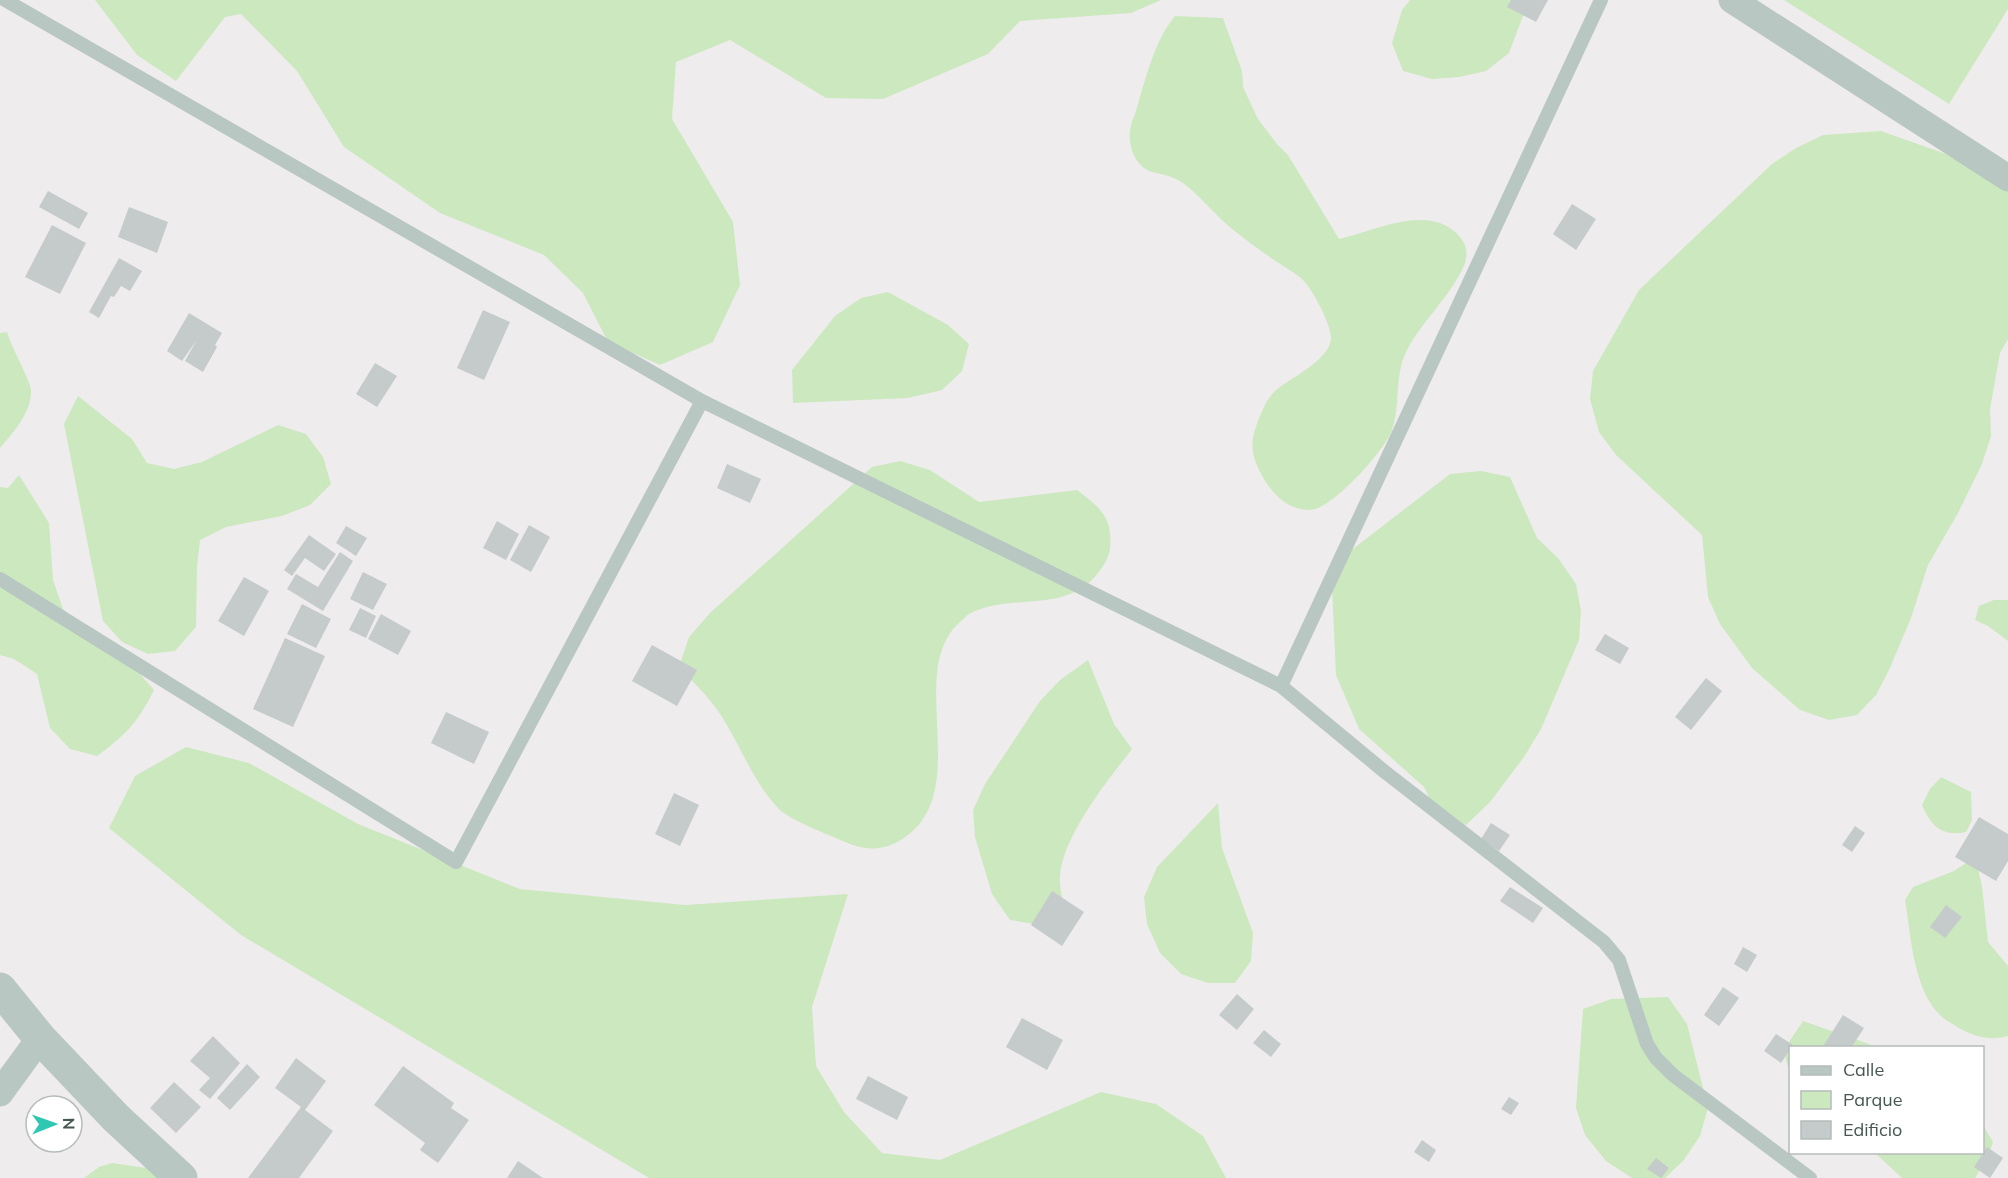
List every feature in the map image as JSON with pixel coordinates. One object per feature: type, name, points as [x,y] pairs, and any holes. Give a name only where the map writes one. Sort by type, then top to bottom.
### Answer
[{"type":"street","points":[[1732,0],[2008,178]]},
{"type":"street","points":[[0,989],[40,1038],[116,1118],[181,1178]]},
{"type":"street","points":[[0,1093],[40,1038]]},
{"type":"lane","points":[[5,0],[702,401],[1281,686],[1385,772],[1604,942],[1618,960],[1647,1044],[1656,1059],[1673,1075],[1810,1178]]},
{"type":"lane","points":[[1281,686],[1601,0]]},
{"type":"lane","points":[[0,579],[456,862],[702,401]]},
{"type":"green space","points":[[95,0],[1161,0],[1131,13],[1020,21],[988,54],[883,99],[826,98],[730,40],[676,62],[672,119],[733,222],[740,285],[713,342],[660,365],[608,342],[583,293],[544,255],[440,213],[344,147],[297,71],[241,14],[225,17],[176,81],[137,55]]},
{"type":"green space","points":[[1410,0],[1529,0],[1509,53],[1486,71],[1459,77],[1432,79],[1403,71],[1392,43],[1402,10]]},
{"type":"green space","points":[[1784,0],[2008,0],[2008,9],[1949,104]]},
{"type":"green space","points":[[1175,16],[1223,18],[1242,71],[1243,87],[1258,119],[1288,155],[1339,239],[1402,222],[1434,221],[1448,227],[1460,237],[1466,248],[1465,264],[1457,279],[1406,352],[1400,371],[1395,420],[1388,439],[1347,487],[1324,505],[1315,509],[1294,507],[1274,492],[1257,466],[1252,445],[1258,421],[1271,395],[1316,362],[1329,347],[1330,333],[1321,308],[1302,279],[1240,235],[1183,183],[1143,167],[1134,156],[1130,140],[1131,128],[1148,69],[1162,36]]},
{"type":"green space","points":[[1881,131],[2008,176],[2008,339],[2000,353],[1990,409],[1991,436],[1982,464],[1958,513],[1928,565],[1911,618],[1889,670],[1876,695],[1857,715],[1829,720],[1800,710],[1752,668],[1720,624],[1708,597],[1702,535],[1616,455],[1599,432],[1590,399],[1593,371],[1639,290],[1772,164],[1796,148],[1823,135]]},
{"type":"green space","points":[[888,292],[948,325],[969,344],[962,371],[942,390],[908,398],[793,403],[792,370],[835,316],[861,298]]},
{"type":"green space","points":[[7,332],[31,390],[25,414],[0,448],[0,333]]},
{"type":"green space","points":[[78,396],[132,439],[147,463],[174,469],[202,462],[278,425],[306,434],[323,457],[331,484],[310,505],[282,516],[226,527],[200,540],[196,627],[175,651],[148,654],[122,642],[103,621],[64,424]]},
{"type":"green space","points":[[900,461],[930,470],[979,502],[1077,490],[1093,502],[1104,515],[1109,529],[1110,549],[1098,573],[1085,586],[1071,594],[1039,601],[989,607],[971,613],[959,623],[944,645],[937,672],[938,764],[934,794],[923,820],[901,840],[880,848],[866,848],[852,845],[782,812],[759,784],[718,711],[679,667],[689,637],[710,613],[872,467]]},
{"type":"green space","points":[[1481,471],[1510,477],[1537,538],[1558,558],[1576,584],[1581,611],[1579,640],[1541,729],[1524,757],[1490,802],[1466,825],[1438,816],[1424,787],[1359,729],[1336,675],[1332,588],[1336,562],[1450,474]]},
{"type":"green space","points":[[19,475],[49,523],[53,580],[63,609],[83,629],[133,666],[154,690],[130,727],[97,756],[70,749],[50,728],[37,674],[14,659],[0,655],[0,487],[8,488]]},
{"type":"green space","points":[[1994,600],[2008,600],[2008,641],[1988,626],[1975,620],[1979,606]]},
{"type":"green space","points":[[1088,660],[1114,724],[1132,749],[1088,810],[1069,844],[1060,876],[1063,904],[1040,925],[1010,920],[992,894],[975,837],[973,810],[985,784],[1040,701],[1060,680]]},
{"type":"green space","points":[[186,747],[249,763],[358,824],[520,889],[685,905],[848,894],[812,1007],[816,1066],[844,1112],[882,1153],[940,1160],[1101,1092],[1156,1104],[1203,1136],[1226,1178],[649,1178],[241,935],[109,828],[135,776]]},
{"type":"green space","points":[[1941,777],[1971,792],[1972,820],[1966,832],[1950,833],[1938,828],[1929,819],[1922,805],[1930,789]]},
{"type":"green space","points":[[1218,803],[1222,848],[1253,933],[1251,961],[1235,983],[1208,983],[1181,974],[1160,953],[1147,924],[1144,897],[1157,867]]},
{"type":"green space","points":[[1975,857],[1982,886],[1988,942],[2008,966],[2008,1036],[1989,1038],[1971,1034],[1940,1015],[1924,991],[1909,929],[1905,900],[1913,887],[1954,871]]},
{"type":"green space","points":[[1668,997],[1687,1024],[1708,1108],[1700,1136],[1683,1161],[1665,1178],[1632,1178],[1606,1161],[1585,1135],[1576,1108],[1583,1009],[1611,999]]},
{"type":"green space","points":[[1803,1021],[1872,1046],[1789,1046],[1789,1069],[1786,1051]]},
{"type":"green space","points":[[1984,1127],[1993,1142],[1988,1157],[1975,1178],[1902,1178],[1876,1154],[1984,1154]]},
{"type":"green space","points":[[112,1163],[146,1168],[179,1178],[84,1178],[99,1167]]},
{"type":"building","points":[[1511,0],[1548,0],[1536,22],[1507,7]]},
{"type":"building","points":[[48,191],[88,213],[79,229],[39,207]]},
{"type":"building","points":[[1572,204],[1596,219],[1576,250],[1553,234]]},
{"type":"building","points":[[129,207],[168,222],[157,253],[118,237]]},
{"type":"building","points":[[52,225],[86,243],[60,294],[25,277]]},
{"type":"building","points":[[119,258],[142,271],[130,291],[121,286],[114,297],[111,296],[99,318],[89,312]]},
{"type":"building","points":[[483,310],[510,322],[484,380],[457,368]]},
{"type":"building","points":[[189,313],[222,333],[203,372],[185,361],[196,341],[182,361],[167,351]]},
{"type":"building","points":[[375,363],[397,376],[377,407],[356,394]]},
{"type":"building","points":[[727,464],[761,479],[750,503],[717,488]]},
{"type":"building","points":[[497,521],[519,534],[506,560],[483,548]]},
{"type":"building","points":[[529,525],[550,537],[531,572],[510,560]]},
{"type":"building","points":[[346,526],[367,538],[356,556],[336,543]]},
{"type":"building","points":[[309,535],[336,554],[324,571],[305,558],[292,576],[284,570]]},
{"type":"building","points":[[340,552],[353,561],[323,611],[287,589],[296,574],[318,587]]},
{"type":"building","points":[[363,572],[387,584],[373,610],[350,599]]},
{"type":"building","points":[[244,577],[269,591],[244,636],[218,621]]},
{"type":"building","points":[[302,604],[331,619],[316,648],[287,634]]},
{"type":"building","points":[[360,608],[376,616],[366,638],[349,630]]},
{"type":"building","points":[[381,614],[411,631],[398,655],[368,639]]},
{"type":"building","points":[[1605,634],[1629,648],[1620,664],[1595,650]]},
{"type":"building","points":[[285,638],[325,656],[293,727],[253,709]]},
{"type":"building","points":[[652,645],[697,670],[677,706],[632,681]]},
{"type":"building","points":[[1706,678],[1722,691],[1691,730],[1675,717]]},
{"type":"building","points":[[446,712],[489,732],[474,764],[431,743]]},
{"type":"building","points":[[674,793],[699,805],[680,846],[655,834]]},
{"type":"building","points":[[1979,817],[2008,834],[2008,861],[1996,881],[1955,857]]},
{"type":"building","points":[[1491,823],[1510,835],[1499,851],[1481,839]]},
{"type":"building","points":[[1855,826],[1865,833],[1852,852],[1842,845]]},
{"type":"building","points":[[1510,887],[1543,908],[1533,923],[1500,901]]},
{"type":"building","points":[[1052,891],[1084,912],[1062,946],[1031,925]]},
{"type":"building","points":[[1946,905],[1962,917],[1945,938],[1930,927]]},
{"type":"building","points":[[1743,947],[1757,955],[1747,972],[1734,964]]},
{"type":"building","points":[[1723,987],[1739,998],[1719,1026],[1704,1015]]},
{"type":"building","points":[[1237,994],[1254,1009],[1237,1030],[1219,1015]]},
{"type":"building","points":[[1843,1015],[1864,1028],[1852,1046],[1823,1046]]},
{"type":"building","points":[[1022,1018],[1063,1040],[1047,1070],[1006,1047]]},
{"type":"building","points":[[1264,1030],[1281,1044],[1271,1057],[1253,1043]]},
{"type":"building","points":[[1776,1034],[1793,1045],[1789,1046],[1789,1051],[1781,1063],[1764,1051]]},
{"type":"building","points":[[213,1036],[240,1063],[210,1099],[199,1090],[210,1078],[190,1061]]},
{"type":"building","points":[[296,1058],[326,1081],[305,1110],[333,1131],[299,1178],[248,1178],[301,1107],[275,1088]]},
{"type":"building","points":[[247,1064],[260,1077],[230,1110],[217,1098]]},
{"type":"building","points":[[403,1066],[454,1103],[451,1108],[469,1120],[438,1163],[420,1150],[425,1143],[374,1105]]},
{"type":"building","points":[[868,1076],[908,1097],[897,1120],[856,1099]]},
{"type":"building","points":[[174,1082],[201,1107],[176,1133],[150,1108]]},
{"type":"building","points":[[1509,1097],[1519,1103],[1511,1115],[1501,1109]]},
{"type":"building","points":[[1422,1140],[1436,1150],[1429,1162],[1414,1152]]},
{"type":"building","points":[[1987,1147],[2003,1158],[1990,1178],[1974,1167]]},
{"type":"building","points":[[1656,1158],[1669,1168],[1661,1178],[1647,1169]]},
{"type":"building","points":[[518,1161],[543,1178],[507,1178]]}]
